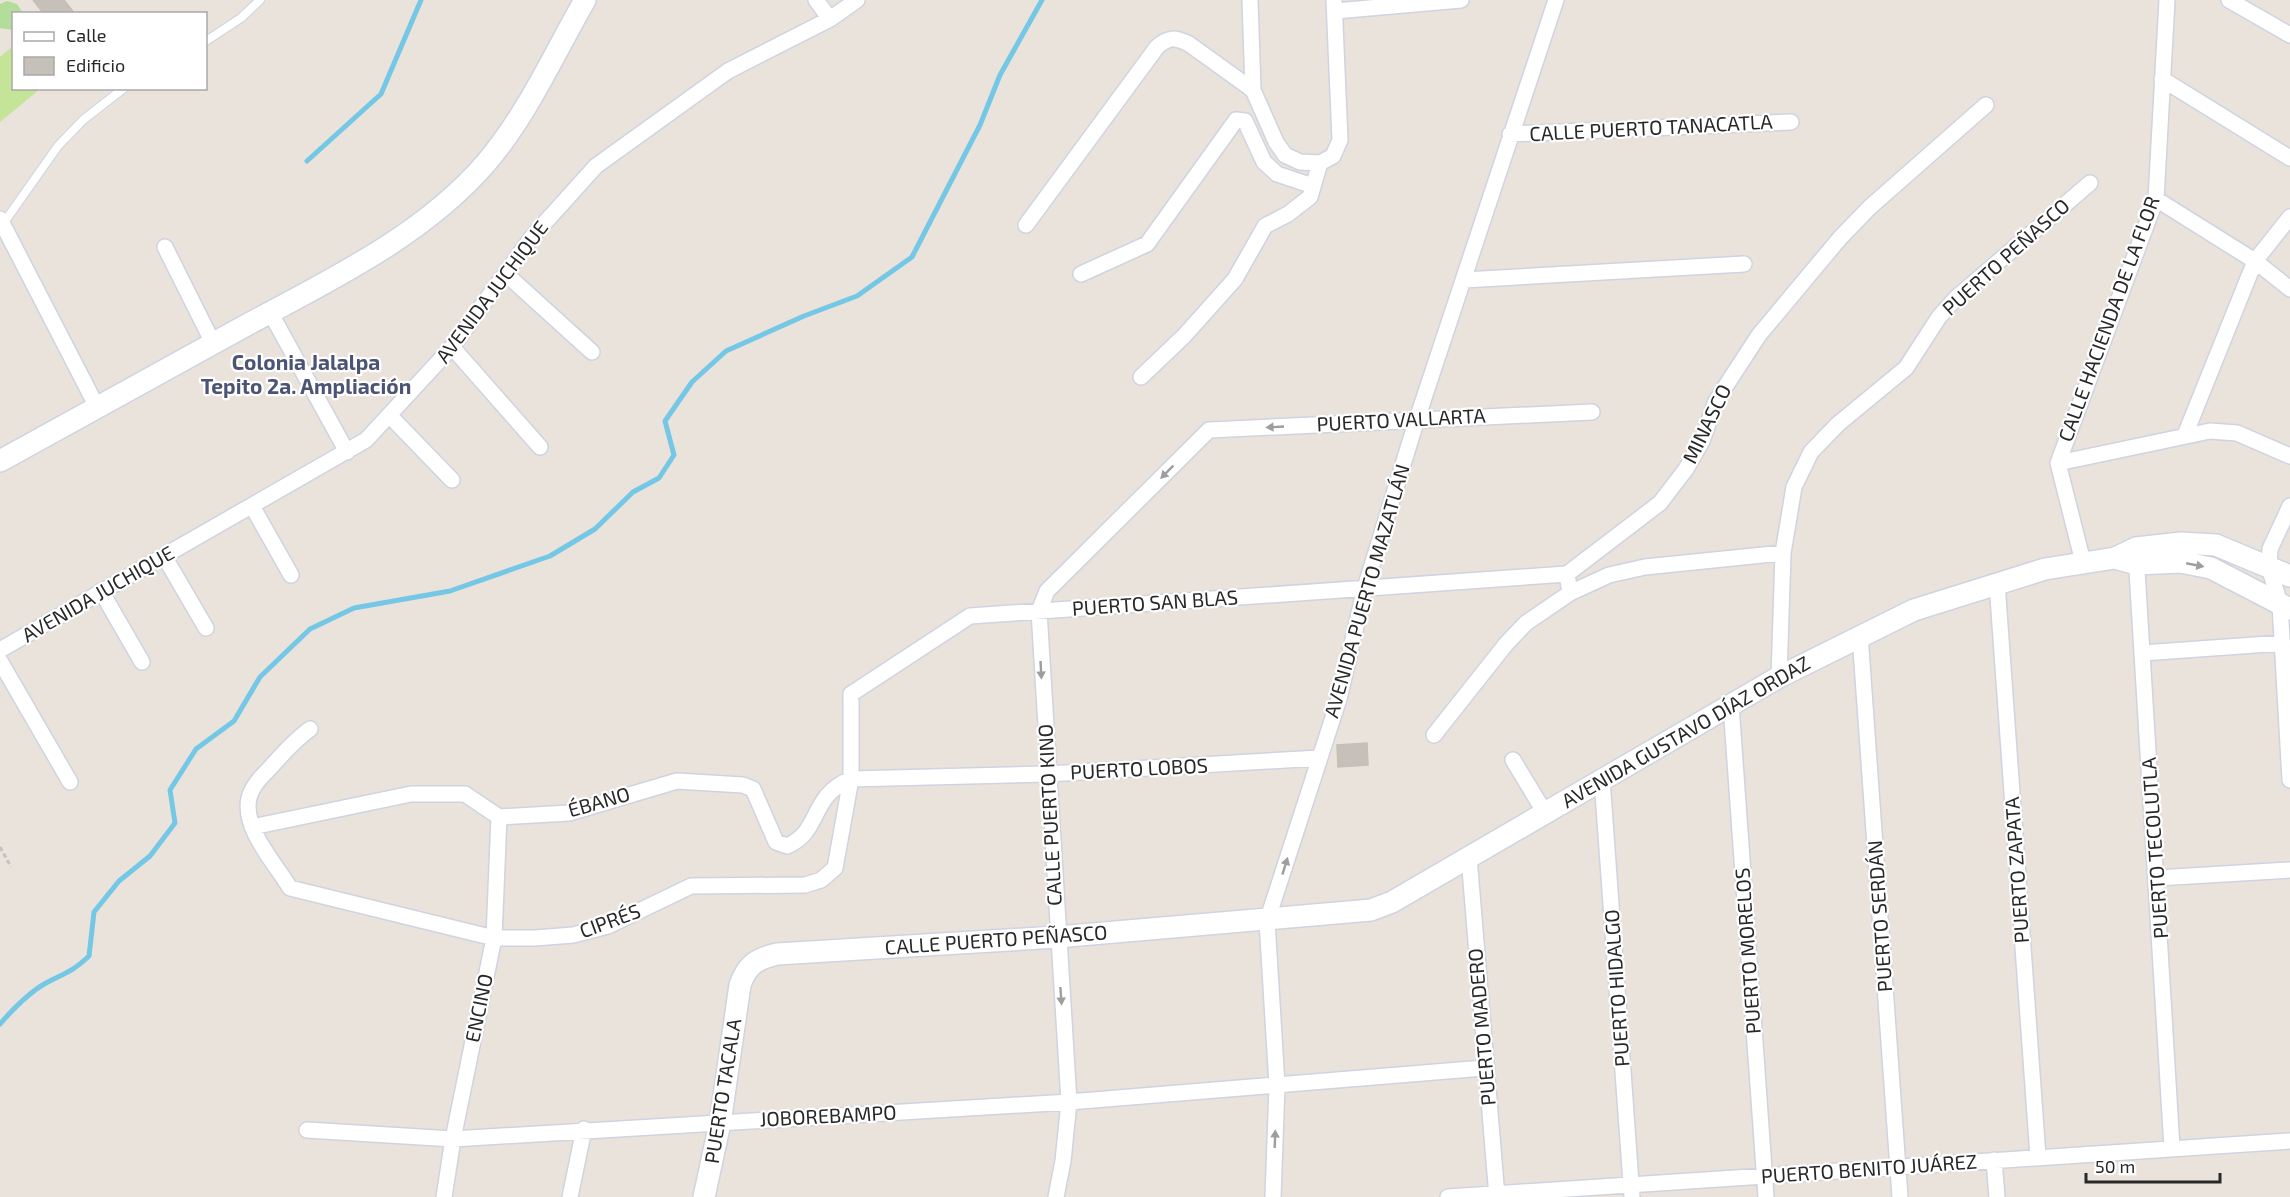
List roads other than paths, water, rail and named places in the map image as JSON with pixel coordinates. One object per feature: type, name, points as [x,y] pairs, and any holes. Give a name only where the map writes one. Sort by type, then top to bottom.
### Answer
[{"type":"street","points":[[0,461],[345,271],[410,231],[448,200],[486,163],[512,128],[585,0]]},
{"type":"street","points":[[816,0],[830,19]]},
{"type":"street","name":"AVENIDA JUCHIQUE","points":[[0,650],[366,440],[452,347],[545,222],[596,166],[728,71],[830,19],[857,0]]},
{"type":"street","points":[[1250,0],[1253,90],[1276,142],[1285,155],[1300,162],[1320,164],[1333,156],[1340,140],[1335,5],[1461,0]]},
{"type":"street","name":"AVENIDA PUERTO MAZATLÁN","points":[[1273,1197],[1277,1085],[1268,921],[1339,699],[1365,588],[1417,419],[1556,0]]},
{"type":"street","name":"CALLE HACIENDA DE LA FLOR","points":[[2083,562],[2058,463],[2156,199],[2167,0]]},
{"type":"street","points":[[2229,0],[2290,35]]},
{"type":"street","points":[[1026,225],[1157,47],[1166,39],[1178,38],[1253,90]]},
{"type":"street","points":[[2162,79],[2290,158]]},
{"type":"street","name":"MINASCO","points":[[1567,574],[1660,503],[1686,469],[1702,441],[1716,401],[1759,335],[1840,238],[1870,207],[1986,105]]},
{"type":"street","points":[[1081,274],[1147,244],[1236,120],[1245,121],[1264,162],[1277,174],[1313,186]]},
{"type":"street","name":"CALLE PUERTO TANACATLA","points":[[1510,134],[1791,122]]},
{"type":"street","points":[[1141,377],[1184,336],[1235,279],[1265,226],[1288,214],[1310,197],[1320,164]]},
{"type":"street","name":"PUERTO PEÑASCO","points":[[1779,677],[1783,552],[1794,488],[1811,452],[1838,424],[1906,368],[1939,317],[1956,298],[2090,183]]},
{"type":"street","points":[[2156,199],[2255,261],[2290,289]]},
{"type":"street","points":[[2185,435],[2255,261],[2290,217]]},
{"type":"street","points":[[1,221],[97,407]]},
{"type":"street","points":[[165,247],[213,343]]},
{"type":"street","points":[[1464,280],[1743,264]]},
{"type":"street","points":[[506,274],[592,352]]},
{"type":"street","points":[[270,312],[346,452]]},
{"type":"street","points":[[452,347],[540,447]]},
{"type":"street","name":"PUERTO VALLARTA","points":[[1039,611],[1047,591],[1209,430],[1592,412]]},
{"type":"street","points":[[390,416],[452,480]]},
{"type":"street","points":[[2058,463],[2210,431],[2237,433],[2290,456]]},
{"type":"street","points":[[252,506],[291,575]]},
{"type":"street","points":[[2290,506],[2270,549],[2269,567],[2285,607],[2283,643],[2290,780]]},
{"type":"street","name":"AVENIDA GUSTAVO DÍAZ ORDAZ","points":[[1268,921],[1371,910],[1392,902],[1779,677],[1914,610],[1997,583],[2083,562],[2136,556],[2181,543],[2217,545],[2290,576]]},
{"type":"street","points":[[1434,735],[1506,644],[1526,623],[1570,593],[1609,575],[1645,567],[1783,552]]},
{"type":"street","points":[[165,556],[206,628]]},
{"type":"street","name":"AVENIDA GUSTAVO DÍAZ ORDAZ","points":[[2136,556],[2211,568],[2285,607]]},
{"type":"street","name":"PUERTO TECOLUTLA","points":[[2136,556],[2172,1148]]},
{"type":"street","points":[[1567,574],[1570,593]]},
{"type":"street","name":"PUERTO SAN BLAS","points":[[851,779],[851,694],[970,616],[1567,574]]},
{"type":"street","name":"PUERTO ZAPATA","points":[[1997,583],[2038,1157]]},
{"type":"street","points":[[101,591],[142,662]]},
{"type":"street","name":"CALLE PUERTO KINO","points":[[1039,611],[1047,774],[1069,1102],[1064,1161],[1056,1197]]},
{"type":"street","name":"PUERTO SERDÁN","points":[[1860,635],[1900,1197]]},
{"type":"street","points":[[2142,653],[2283,643]]},
{"type":"street","points":[[0,661],[70,782]]},
{"type":"street","name":"PUERTO MORELOS","points":[[1731,705],[1766,1197]]},
{"type":"street","points":[[310,729],[296,739],[256,783],[249,796],[248,812],[252,827],[411,794],[439,792],[465,794],[499,817]]},
{"type":"street","name":"PUERTO LOBOS","points":[[851,779],[1047,774],[1319,758]]},
{"type":"street","points":[[1513,760],[1545,813]]},
{"type":"street","name":"ÉBANO","points":[[499,817],[569,813],[677,781],[743,784],[753,789],[776,842],[787,846],[801,840],[826,794],[836,785],[851,779]]},
{"type":"street","name":"CIPRÉS","points":[[252,827],[290,888],[494,938],[573,935],[608,926],[691,886],[805,885],[820,880],[835,868],[851,779]]},
{"type":"street","name":"PUERTO HIDALGO","points":[[1602,779],[1631,1191]]},
{"type":"street","name":"ENCINO","points":[[444,1197],[453,1139],[494,938],[499,817]]},
{"type":"street","name":"PUERTO MADERO","points":[[1469,857],[1484,1068],[1497,1195]]},
{"type":"street","points":[[2157,878],[2290,870]]},
{"type":"street","name":"CALLE PUERTO PEÑASCO","points":[[740,985],[746,969],[760,958],[777,954],[1057,937],[1268,921]]},
{"type":"street","name":"PUERTO TACALA","points":[[704,1197],[720,1123],[740,985]]},
{"type":"street","name":"JOBOREBAMPO","points":[[307,1130],[453,1139],[584,1129],[1069,1102],[1484,1068]]},
{"type":"street","points":[[570,1197],[584,1129]]},
{"type":"street","name":"PUERTO BENITO JUÁREZ","points":[[1448,1197],[1631,1191],[1764,1176],[2290,1141]]},
{"type":"street","points":[[1994,1160],[1996,1197]]},
{"type":"lane","points":[[207,40],[241,18],[260,0]]},
{"type":"lane","points":[[1,221],[58,146],[83,120],[121,90]]},
{"type":"waterway","points":[[307,161],[381,94],[421,0]]},
{"type":"waterway","points":[[0,1024],[33,992],[73,969],[89,956],[94,912],[119,881],[150,856],[175,823],[170,790],[196,749],[234,721],[260,677],[310,629],[354,608],[450,591],[550,556],[595,529],[633,492],[659,478],[674,455],[665,421],[692,382],[726,351],[804,316],[857,296],[912,257],[980,125],[1000,75],[1042,0]]},
{"type":"district","name":"Colonia Jalalpa Tepito 2a. Ampliación","points":[[306,375]]}]
